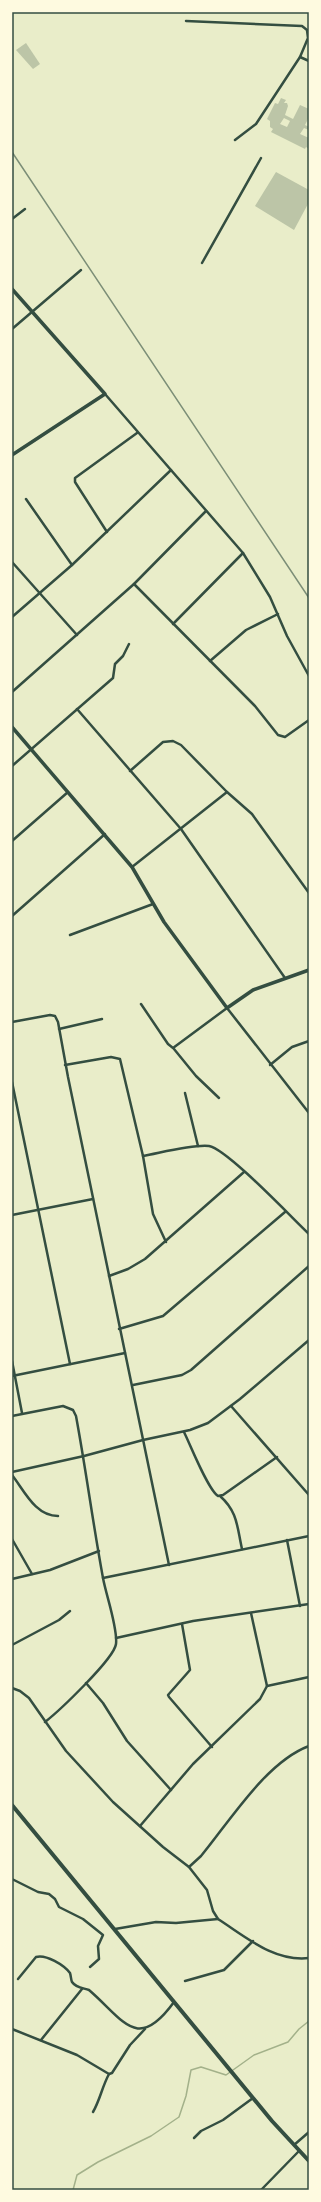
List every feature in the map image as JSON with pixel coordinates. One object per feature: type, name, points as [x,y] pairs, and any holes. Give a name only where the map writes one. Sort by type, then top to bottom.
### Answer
[{"type":"main road","points":[[12,1805],[253,2098],[309,2161]]},
{"type":"street","points":[[186,21],[302,26],[307,30],[308,38],[300,57],[256,124],[235,140]]},
{"type":"street","points":[[300,57],[309,61]]},
{"type":"street","points":[[202,263],[261,158]]},
{"type":"street","points":[[12,219],[25,209]]},
{"type":"street","points":[[12,329],[32,311],[41,306],[81,270]]},
{"type":"street","points":[[12,289],[244,554],[266,590],[287,636],[309,676]]},
{"type":"street","points":[[12,455],[105,394]]},
{"type":"street","points":[[107,532],[75,482],[75,478],[137,433]]},
{"type":"street","points":[[12,617],[72,565],[171,470]]},
{"type":"street","points":[[26,499],[72,565]]},
{"type":"street","points":[[12,692],[134,584],[206,511]]},
{"type":"street","points":[[173,624],[244,554]]},
{"type":"street","points":[[12,562],[77,635]]},
{"type":"street","points":[[134,584],[255,706],[280,737],[285,737],[309,720]]},
{"type":"street","points":[[210,661],[246,630],[278,614]]},
{"type":"street","points":[[12,766],[113,678],[115,664],[123,656],[129,644]]},
{"type":"street","points":[[78,709],[181,829],[285,978]]},
{"type":"street","points":[[12,727],[132,867],[178,943],[226,1008],[309,1113]]},
{"type":"street","points":[[130,771],[163,742],[173,741],[181,745],[227,792],[252,814],[309,893]]},
{"type":"street","points":[[12,841],[68,792]]},
{"type":"street","points":[[132,867],[227,792]]},
{"type":"street","points":[[12,916],[105,834]]},
{"type":"street","points":[[70,935],[153,904]]},
{"type":"street","points":[[173,1048],[226,1008],[253,990],[309,970]]},
{"type":"street","points":[[141,1004],[168,1044],[196,1076],[219,1098]]},
{"type":"street","points":[[12,1022],[50,1015],[54,1016],[58,1022],[65,1065],[92,1199],[119,1330],[133,1385],[169,1565]]},
{"type":"street","points":[[59,1029],[102,1019]]},
{"type":"street","points":[[270,1065],[292,1047],[309,1041]]},
{"type":"street","points":[[65,1065],[111,1057],[120,1059],[143,1156],[153,1214],[166,1242]]},
{"type":"street","points":[[12,1082],[70,1364]]},
{"type":"street","points":[[185,1093],[198,1146]]},
{"type":"street","points":[[143,1156],[198,1146],[217,1149],[244,1172],[309,1234]]},
{"type":"street","points":[[109,1276],[136,1265],[166,1242],[244,1172]]},
{"type":"street","points":[[12,1215],[92,1199]]},
{"type":"street","points":[[119,1330],[164,1316],[285,1212]]},
{"type":"street","points":[[133,1385],[182,1375],[191,1370],[309,1266]]},
{"type":"street","points":[[58,1516],[51,1516],[39,1510],[12,1473],[143,1440],[184,1432],[208,1423],[231,1406],[309,1340]]},
{"type":"street","points":[[13,1376],[125,1353]]},
{"type":"street","points":[[12,1361],[13,1376],[22,1413]]},
{"type":"street","points":[[12,1416],[63,1406],[70,1407],[76,1416],[84,1456],[103,1578],[116,1638],[114,1649],[86,1683],[71,1700],[45,1722]]},
{"type":"street","points":[[231,1406],[277,1456],[309,1495]]},
{"type":"street","points":[[184,1432],[211,1488],[215,1494],[220,1496],[232,1508],[242,1549]]},
{"type":"street","points":[[220,1496],[277,1456]]},
{"type":"street","points":[[103,1578],[309,1536]]},
{"type":"street","points":[[12,1539],[32,1574]]},
{"type":"street","points":[[287,1540],[300,1606]]},
{"type":"street","points":[[12,1579],[50,1570],[99,1551]]},
{"type":"street","points":[[116,1638],[182,1624],[309,1604]]},
{"type":"street","points":[[12,1645],[57,1622],[70,1611]]},
{"type":"street","points":[[140,1826],[196,1761],[260,1699],[267,1686],[251,1614]]},
{"type":"street","points":[[182,1624],[190,1670],[168,1695],[180,1712],[212,1747]]},
{"type":"street","points":[[267,1686],[309,1677]]},
{"type":"street","points":[[86,1683],[103,1703],[127,1741],[171,1790]]},
{"type":"street","points":[[12,1688],[20,1691],[29,1698],[66,1751],[113,1802],[188,1866],[207,1890],[213,1911],[218,1919],[279,1956],[291,1959],[309,1958]]},
{"type":"street","points":[[188,1866],[201,1856],[274,1768],[296,1752],[309,1746]]},
{"type":"street","points":[[12,1879],[38,1892],[50,1894],[59,1906],[83,1920],[103,1935],[98,1946],[99,1959],[90,1967]]},
{"type":"street","points":[[115,1929],[156,1922],[176,1923],[218,1919]]},
{"type":"street","points":[[185,1981],[224,1970],[253,1941]]},
{"type":"street","points":[[18,1979],[34,1958],[41,1956],[65,1968],[71,1974],[72,1982],[82,1989],[89,1990],[127,2024],[145,2029]]},
{"type":"street","points":[[41,2040],[82,1989]]},
{"type":"street","points":[[93,2112],[100,2101],[102,2087],[109,2074],[112,2073],[132,2042],[145,2029],[156,2024],[174,2002]]},
{"type":"street","points":[[12,2029],[77,2055],[109,2074]]},
{"type":"street","points":[[194,2138],[201,2131],[223,2120],[253,2098]]},
{"type":"street","points":[[294,2145],[309,2132]]},
{"type":"street","points":[[261,2190],[299,2151]]},
{"type":"building","points":[[26,43],[40,64],[33,69],[16,50]]},
{"type":"building","points":[[281,98],[286,100],[284,103],[287,103],[288,106],[285,115],[293,119],[300,105],[309,109],[309,117],[305,125],[309,127],[309,130],[304,128],[300,134],[309,138],[309,149],[306,147],[305,149],[271,132],[273,129],[270,127],[270,121],[267,119],[275,103],[278,104]],"holes":[[[284,118],[290,121],[287,127],[280,124]]]},
{"type":"building","points":[[276,172],[309,190],[309,202],[294,230],[255,206]]},
{"type":"waterway","points":[[73,2190],[77,2175],[98,2162],[151,2136],[179,2117],[186,2096],[191,2070],[201,2067],[226,2075],[254,2055],[288,2042],[299,2029],[309,2021]]},
{"type":"railway","points":[[12,152],[309,598]]}]
